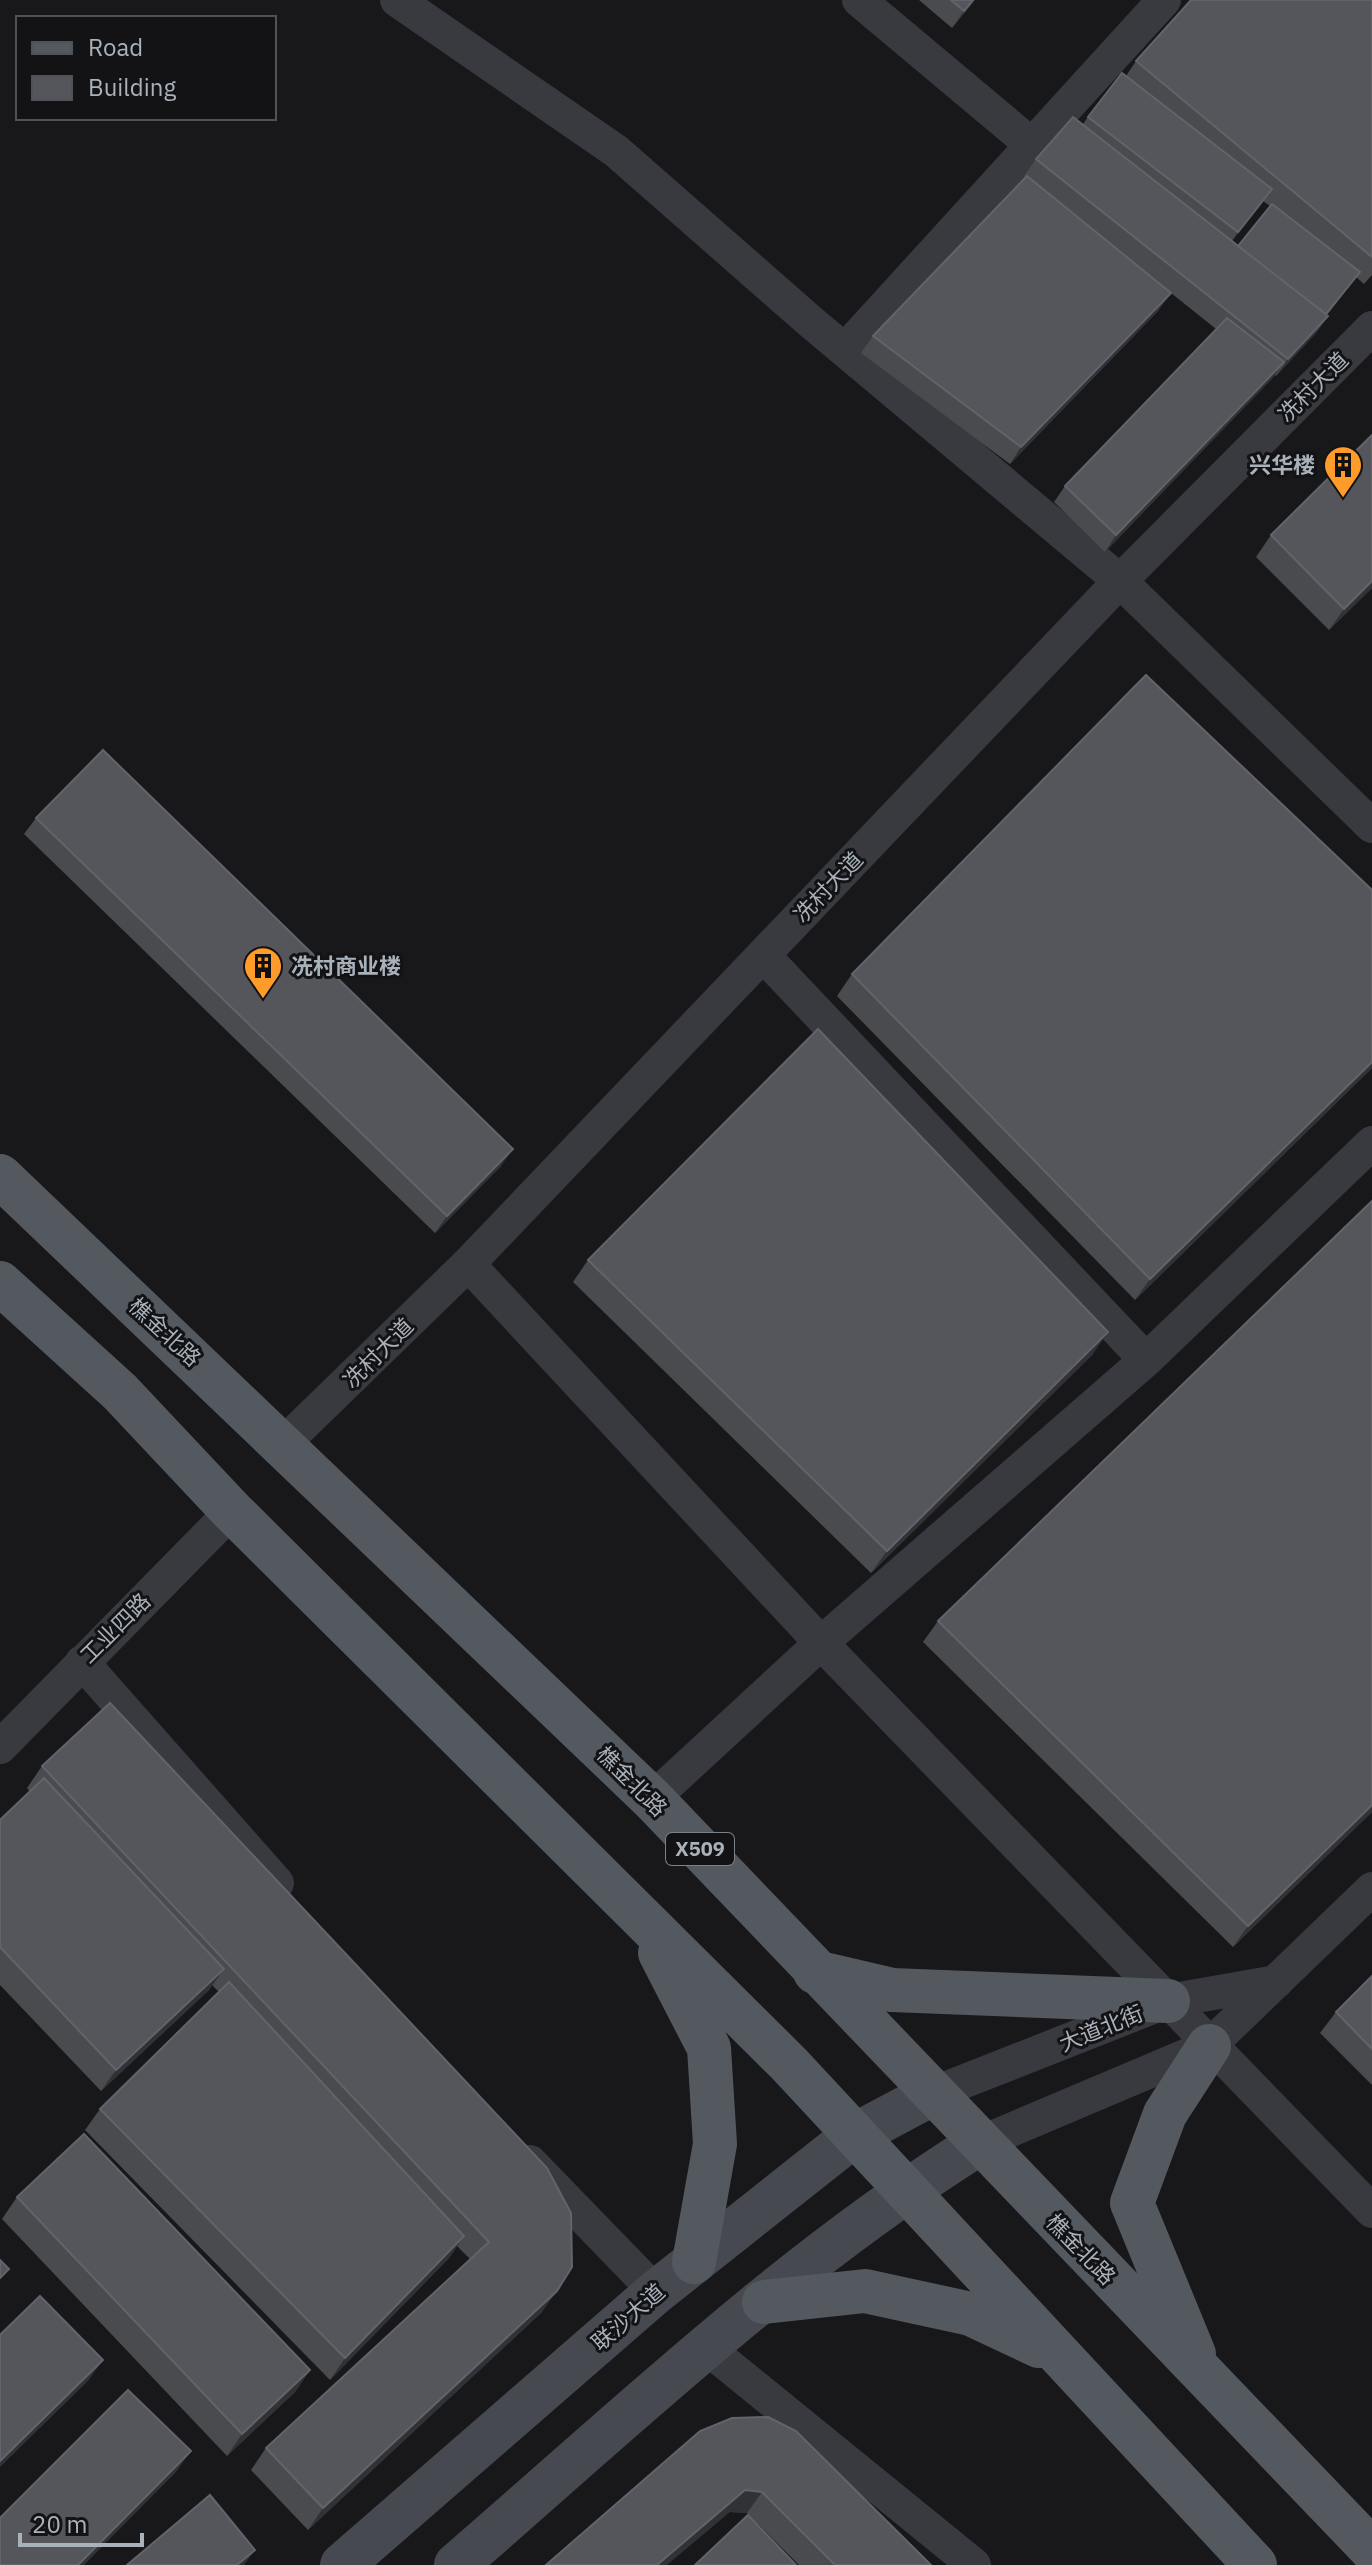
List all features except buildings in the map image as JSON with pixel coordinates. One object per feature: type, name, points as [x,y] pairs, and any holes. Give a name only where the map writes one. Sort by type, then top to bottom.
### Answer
[{"type":"main road","name":"樵金北路","points":[[0,1176],[652,1799],[1372,2550]]},
{"type":"main road","points":[[0,1283],[120,1392],[232,1511],[789,2064],[1255,2565]]},
{"type":"main road","points":[[640,1916],[709,2048],[715,2144],[694,2262]]},
{"type":"main road","points":[[815,1972],[892,1990],[1168,2001]]},
{"type":"main road","points":[[1202,2375],[1132,2203],[1165,2114],[1209,2046]]},
{"type":"main road","name":"联沙大道","points":[[342,2565],[656,2292],[853,2136],[932,2094]]},
{"type":"main road","points":[[456,2565],[764,2302],[904,2190],[980,2143]]},
{"type":"main road","points":[[764,2302],[865,2291],[971,2314],[1058,2355]]},
{"type":"street","points":[[397,0],[616,151],[845,350],[1120,581],[1372,826]]},
{"type":"street","points":[[859,0],[1032,145]]},
{"type":"street","points":[[845,350],[1164,0]]},
{"type":"street","name":"冼村大道","points":[[283,1444],[468,1264],[1120,581],[1372,328]]},
{"type":"street","points":[[763,955],[1146,1360]]},
{"type":"street","points":[[652,1799],[821,1643],[1146,1360],[1372,1143]]},
{"type":"street","points":[[468,1264],[821,1643],[1372,2211]]},
{"type":"street","name":"工业四路","points":[[0,1747],[232,1511]]},
{"type":"street","points":[[82,1662],[297,1905]]},
{"type":"street","points":[[980,2143],[1209,2046],[1372,1889]]},
{"type":"street","name":"大道北街","points":[[932,2094],[1168,2001],[1276,1982]]},
{"type":"street","points":[[508,2140],[656,2292]]},
{"type":"street","points":[[707,2348],[974,2565]]},
{"type":"place","name":"兴华楼","points":[[1343,499]]},
{"type":"place","name":"冼村商业楼","points":[[263,1000]]}]
